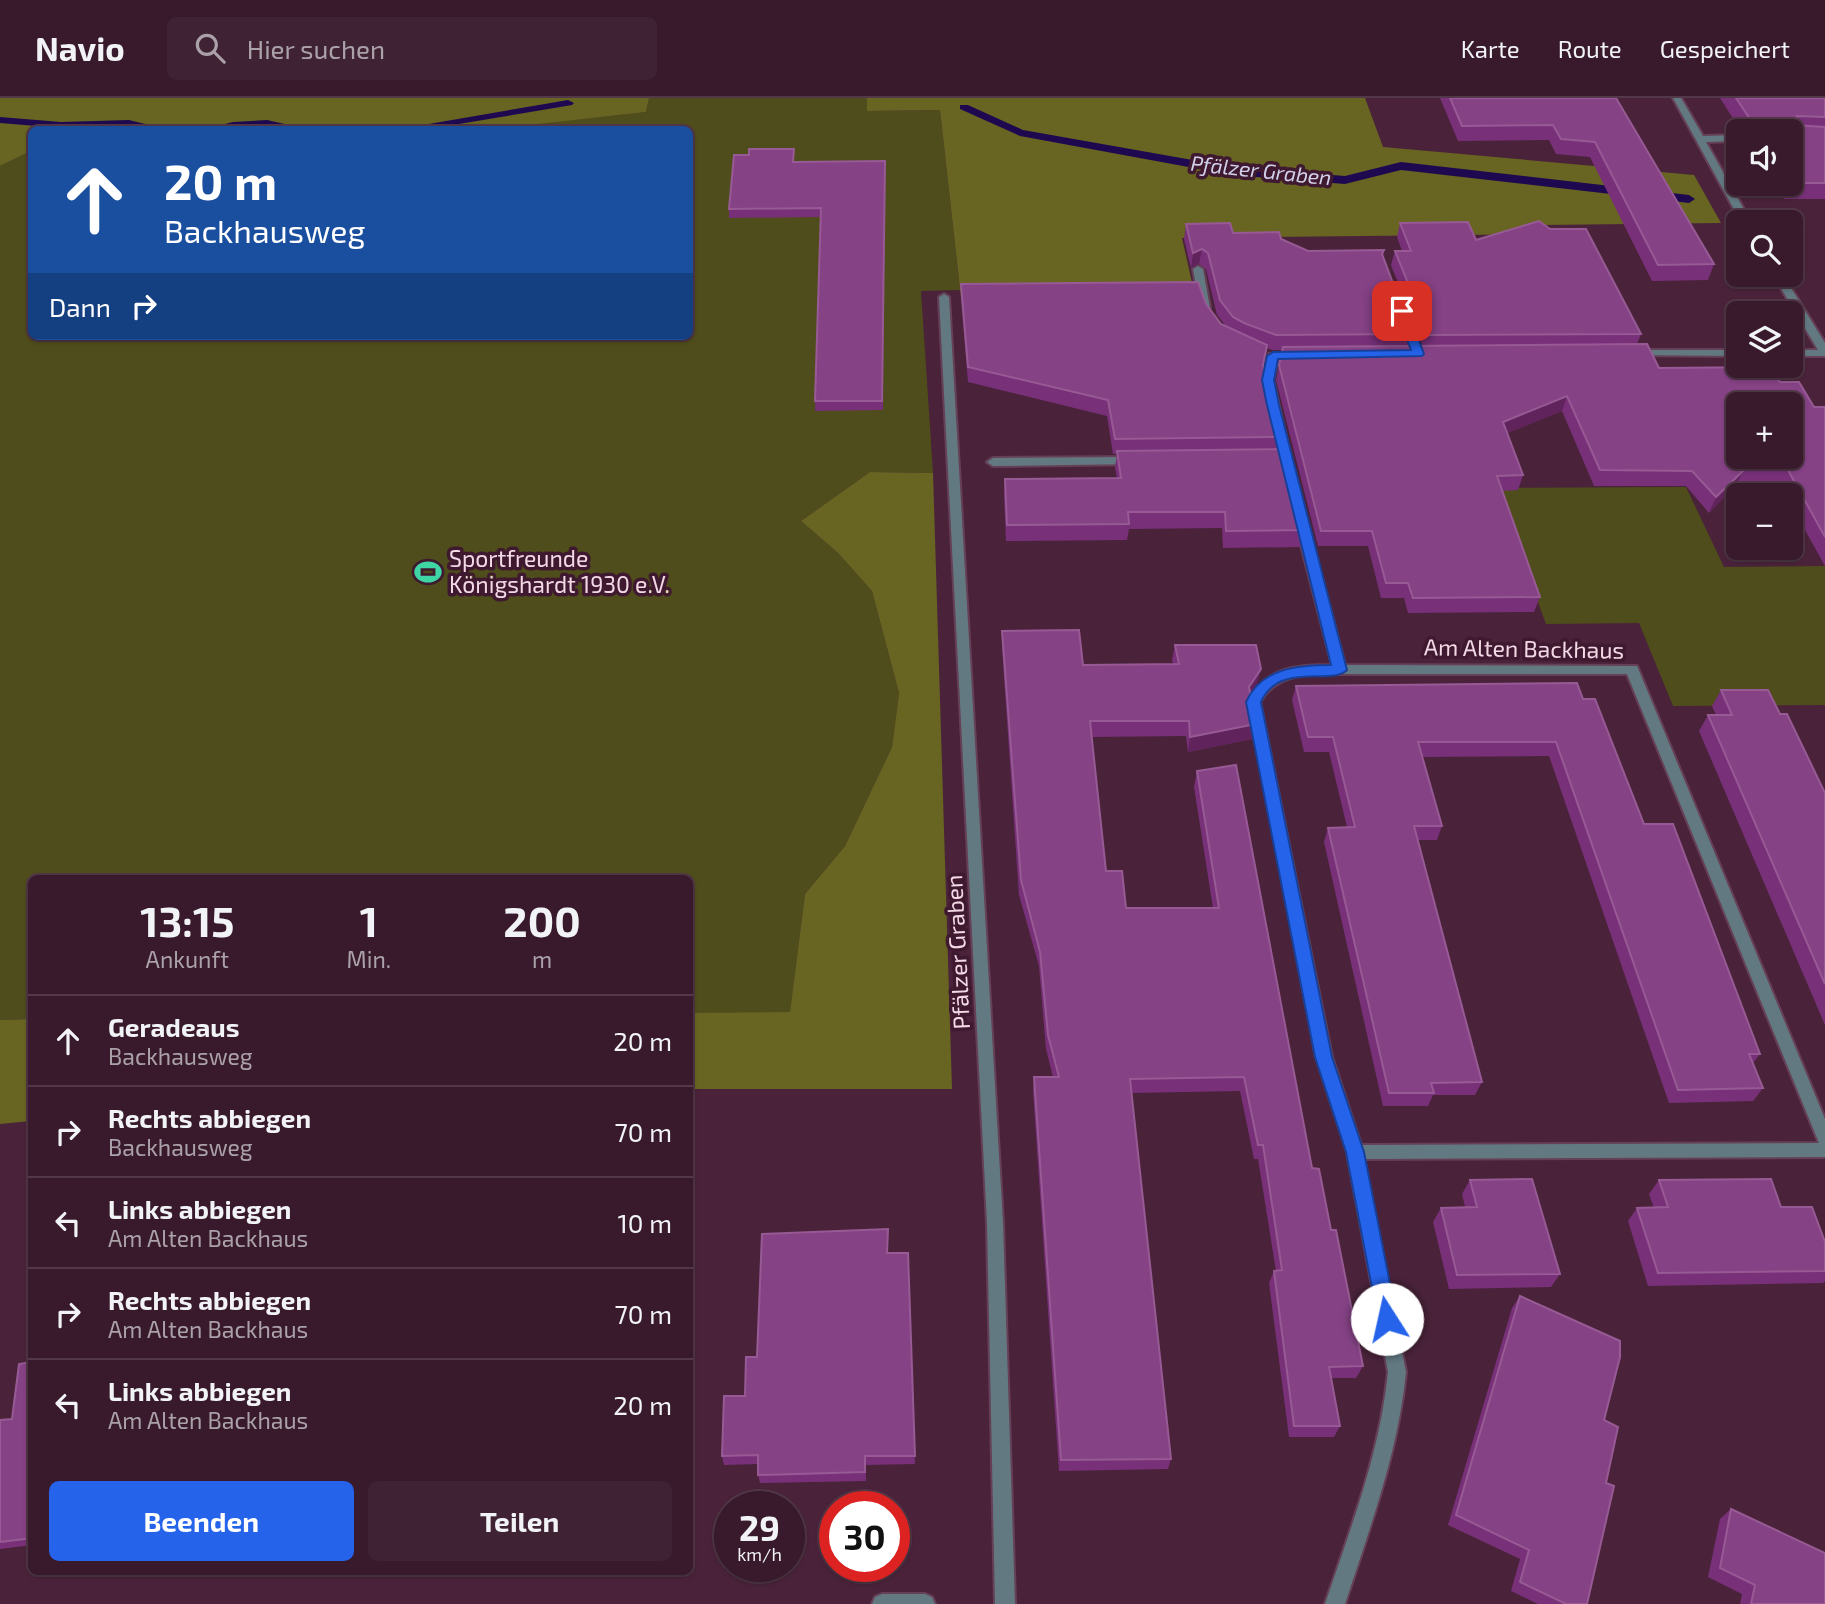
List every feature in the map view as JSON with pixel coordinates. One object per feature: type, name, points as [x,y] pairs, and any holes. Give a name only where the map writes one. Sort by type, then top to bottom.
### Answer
[{"type":"street","points":[[1677,98],[1702,139],[1719,180],[1738,210]]},
{"type":"street","points":[[1702,139],[1726,138]]},
{"type":"street","points":[[1198,269],[1209,322]]},
{"type":"street","points":[[1785,287],[1825,352],[1803,353]]},
{"type":"street","name":"Pfälzer Graben","points":[[944,297],[995,1223],[1005,1604]]},
{"type":"street","points":[[1400,305],[1411,354],[1432,354]]},
{"type":"street","points":[[1626,354],[1726,353]]},
{"type":"street","points":[[1312,355],[1267,354],[1268,380],[1284,459],[1340,670],[1297,670],[1284,674],[1258,692],[1254,702],[1324,1057],[1355,1152],[1397,1372],[1395,1407],[1386,1442],[1335,1604]]},
{"type":"street","points":[[1270,459],[1284,459]]},
{"type":"street","points":[[993,462],[1146,460]]},
{"type":"street","name":"Am Alten Backhaus","points":[[1340,670],[1632,669],[1825,1138]]},
{"type":"street","points":[[1355,1152],[1825,1150]]},
{"type":"street","points":[[882,1604],[925,1604]]},
{"type":"shaded area","points":[[0,98],[649,98],[646,112],[520,126],[28,126],[28,152],[0,166]]},
{"type":"shaded area","name":"Sportfreunde Königshardt 1930 e.V.","points":[[649,98],[867,98],[867,111],[940,110],[960,290],[921,291],[933,473],[870,472],[801,521],[838,553],[872,591],[899,693],[892,747],[845,846],[805,894],[790,1013],[693,1013],[693,875],[28,875],[28,1019],[0,1020],[0,166],[28,152],[28,340],[693,340],[693,126],[513,126],[646,112]]},
{"type":"shaded area","points":[[867,98],[1365,98],[1383,147],[1694,175],[1721,223],[1542,225],[1546,234],[1182,238],[1195,296],[961,298],[940,110],[867,111]]},
{"type":"shaded area","points":[[870,472],[933,473],[952,1089],[693,1089],[693,1013],[790,1012],[805,894],[845,846],[892,747],[899,693],[872,591],[838,553],[801,521]]},
{"type":"shaded area","points":[[1686,487],[1724,567],[1825,566],[1825,705],[1673,706],[1639,623],[1546,624],[1496,488]]},
{"type":"shaded area","points":[[28,1019],[28,1121],[0,1124],[0,1020]]},
{"type":"building","points":[[1450,98],[1616,98],[1714,264],[1658,265],[1595,142],[1561,139],[1553,125],[1462,126]]},
{"type":"building","points":[[1736,98],[1825,98],[1825,117],[1750,119]]},
{"type":"building","points":[[1803,126],[1825,127],[1825,183],[1803,183]]},
{"type":"building","points":[[749,149],[794,149],[793,162],[885,161],[882,401],[815,401],[821,208],[729,209],[734,155],[749,155]]},
{"type":"building","points":[[1539,221],[1550,229],[1586,229],[1641,334],[1429,335],[1395,251],[1411,251],[1400,223],[1468,222],[1476,240]]},
{"type":"building","points":[[1230,223],[1233,233],[1279,232],[1281,239],[1308,251],[1384,250],[1382,254],[1412,334],[1276,335],[1233,317],[1220,300],[1208,253],[1202,249],[1193,253],[1186,224]]},
{"type":"building","points":[[1198,282],[1206,304],[1221,324],[1267,345],[1263,365],[1280,437],[1115,439],[1108,400],[968,367],[961,284]]},
{"type":"building","points":[[1647,344],[1659,368],[1726,367],[1726,378],[1777,378],[1780,382],[1799,382],[1814,407],[1825,407],[1825,537],[1803,497],[1803,483],[1795,483],[1788,470],[1744,470],[1731,483],[1726,483],[1726,487],[1716,497],[1692,471],[1600,470],[1567,396],[1503,422],[1523,475],[1497,476],[1540,597],[1413,598],[1408,583],[1386,583],[1372,531],[1321,531],[1279,365],[1283,347]]},
{"type":"building","points":[[1283,449],[1304,530],[1226,531],[1225,512],[1128,512],[1129,524],[1007,525],[1005,479],[1121,478],[1117,451]]},
{"type":"building","points":[[1079,630],[1083,665],[1179,664],[1175,645],[1256,645],[1261,669],[1249,687],[1256,724],[1190,737],[1189,721],[1090,721],[1106,871],[1122,871],[1126,908],[1219,908],[1197,771],[1236,765],[1312,1168],[1319,1169],[1331,1230],[1336,1230],[1363,1366],[1329,1367],[1340,1426],[1294,1426],[1274,1271],[1282,1270],[1263,1145],[1258,1145],[1244,1077],[1130,1079],[1171,1459],[1061,1460],[1034,1077],[1059,1077],[1048,1035],[1040,952],[1021,880],[1002,631]]},
{"type":"building","points":[[1577,683],[1583,699],[1595,699],[1644,824],[1673,824],[1760,1054],[1749,1054],[1763,1088],[1678,1090],[1556,742],[1418,742],[1442,826],[1414,826],[1482,1082],[1431,1083],[1434,1093],[1389,1093],[1328,828],[1355,827],[1333,737],[1308,737],[1296,686]]},
{"type":"building","points":[[1721,690],[1768,690],[1780,714],[1787,714],[1825,793],[1825,984],[1708,715],[1732,715]]},
{"type":"building","points":[[1532,1179],[1560,1274],[1457,1275],[1441,1208],[1477,1207],[1470,1180]]},
{"type":"building","points":[[1771,1179],[1781,1207],[1812,1207],[1825,1242],[1825,1271],[1658,1273],[1637,1208],[1668,1207],[1659,1180]]},
{"type":"building","points":[[888,1229],[887,1253],[908,1253],[915,1456],[865,1456],[865,1472],[758,1475],[758,1455],[722,1456],[724,1396],[745,1396],[746,1357],[757,1357],[762,1234]]},
{"type":"building","points":[[1520,1296],[1620,1341],[1620,1357],[1604,1420],[1618,1427],[1606,1483],[1614,1486],[1587,1604],[1566,1604],[1520,1582],[1529,1550],[1456,1515]]},
{"type":"building","points":[[28,1363],[28,1538],[0,1542],[0,1420],[12,1419],[19,1364]]},
{"type":"building","points":[[1731,1509],[1825,1553],[1825,1604],[1751,1604],[1755,1585],[1720,1568]]},
{"type":"waterway","name":"Pfälzer Graben","points":[[424,126],[568,103]]},
{"type":"waterway","name":"Pfälzer Graben","points":[[964,107],[1020,133],[1232,171],[1345,180],[1401,166],[1689,199]]},
{"type":"waterway","name":"Pfälzer Graben","points":[[0,120],[61,125],[129,123],[144,126]]},
{"type":"waterway","name":"Pfälzer Graben","points":[[233,126],[256,123],[288,126]]},
{"type":"place","name":"Sportfreunde Königshardt 1930 e.V.","points":[[428,572]]},
{"type":"route","points":[[1387,1319],[1355,1152],[1324,1057],[1254,702],[1258,692],[1284,674],[1297,670],[1340,670],[1284,459],[1268,380],[1273,356],[1418,354],[1402,311]]}]
